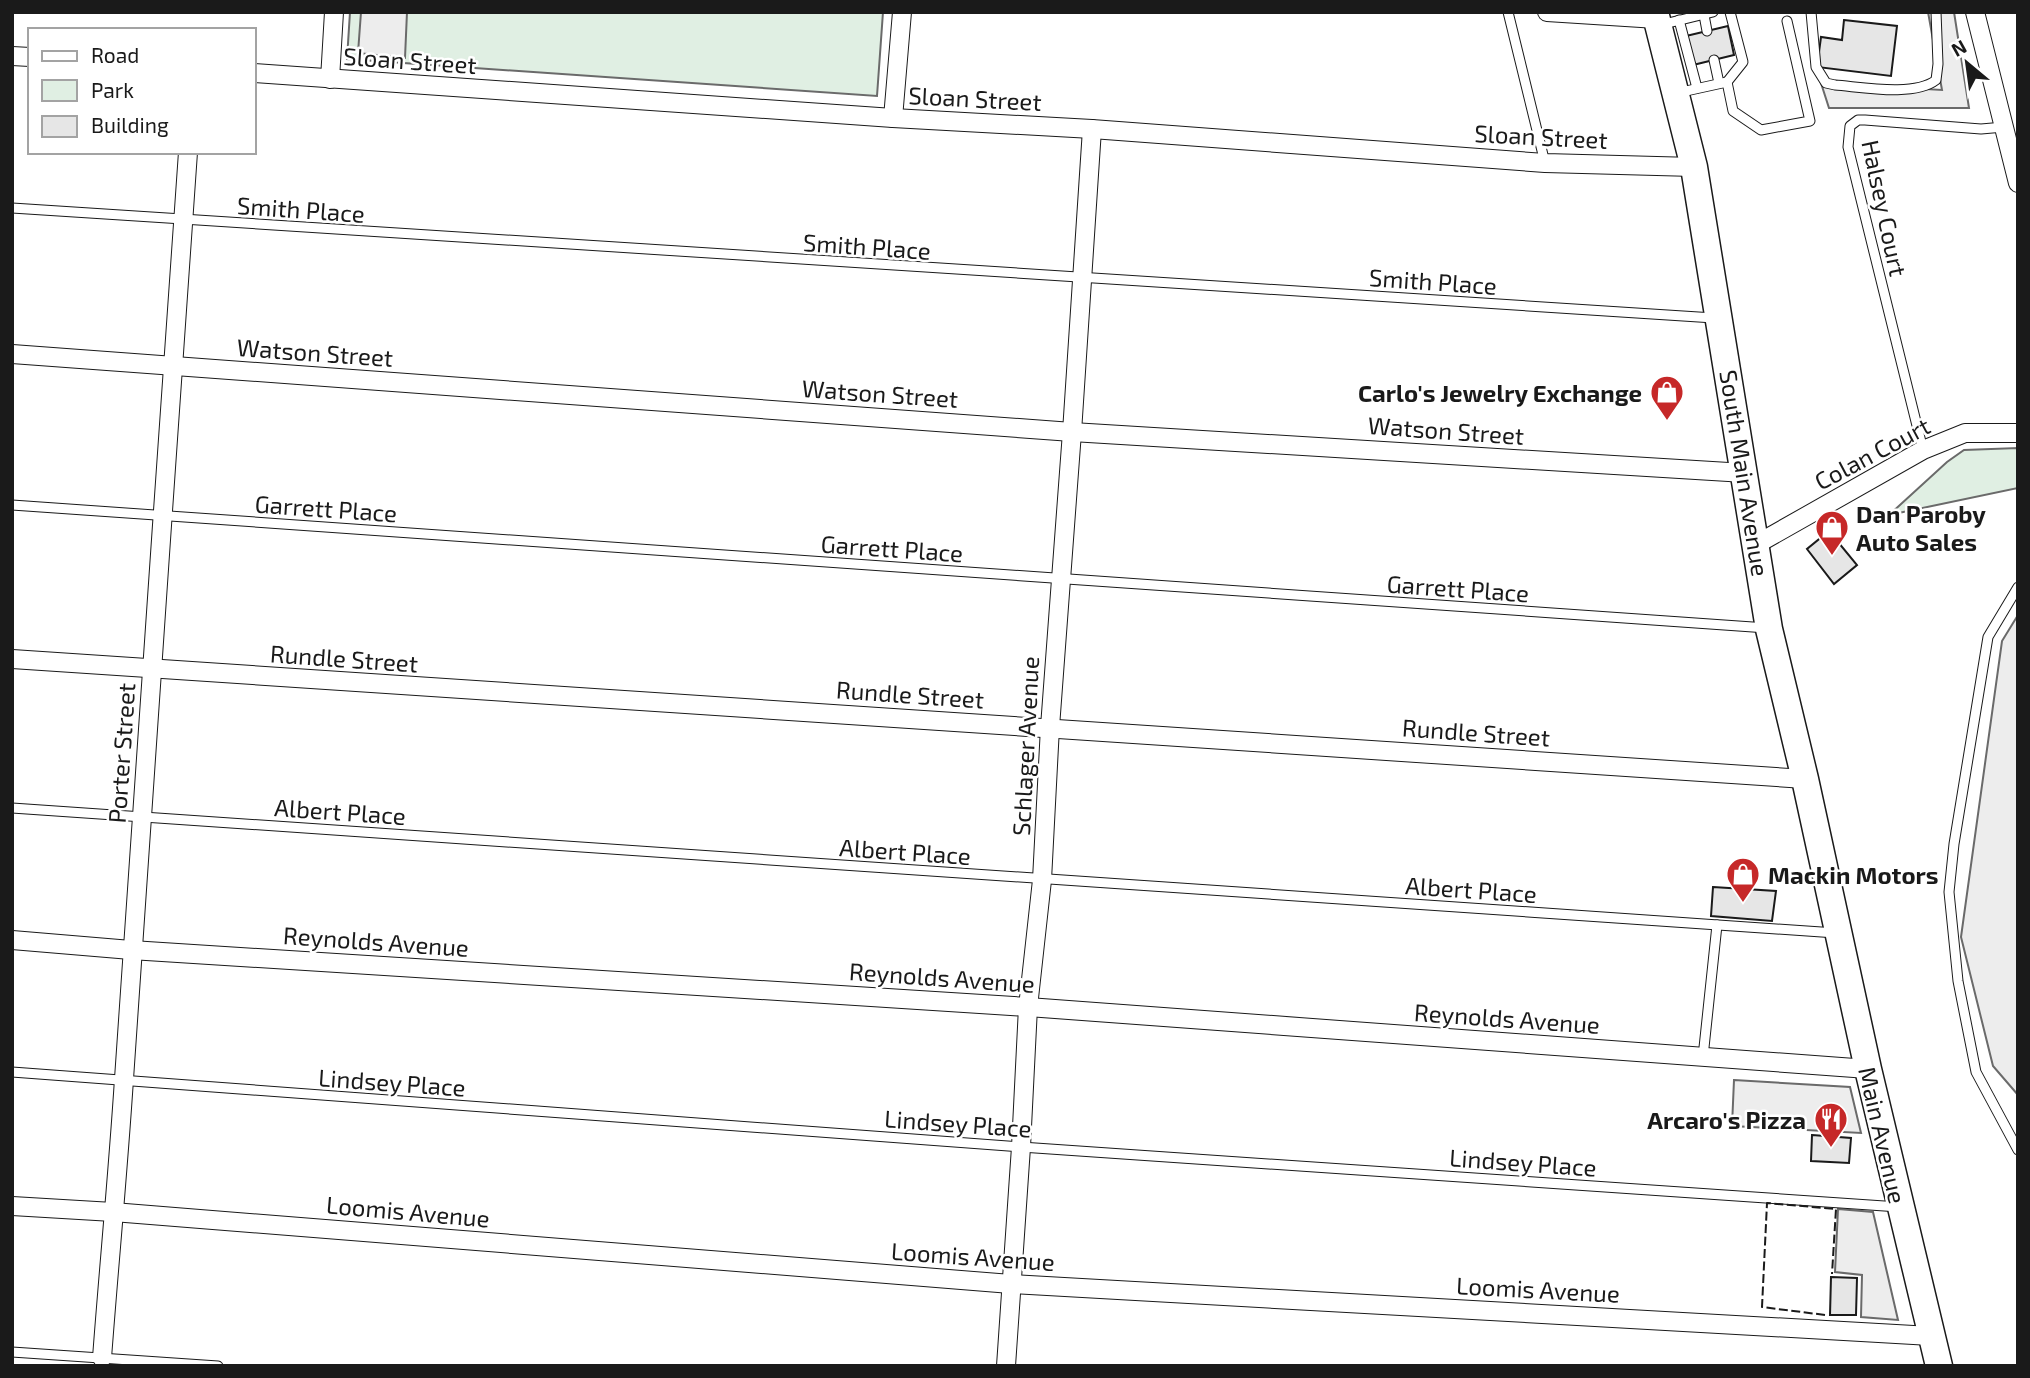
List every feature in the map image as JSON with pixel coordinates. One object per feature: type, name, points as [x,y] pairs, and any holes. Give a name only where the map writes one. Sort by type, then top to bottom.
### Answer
[{"type":"main road","name":"South Main Avenue","points":[[1663,19],[1686,91],[1694,167],[1769,629],[1838,933]]},
{"type":"main road","name":"Main Avenue","points":[[1838,933],[1867,1069],[1938,1366]]},
{"type":"street","points":[[330,79],[334,12]]},
{"type":"street","points":[[893,118],[902,12]]},
{"type":"street","points":[[1547,12],[1663,19]]},
{"type":"street","points":[[1975,12],[2018,183]]},
{"type":"street","name":"Sloan Street","points":[[256,74],[1092,129],[1545,163],[1694,167]]},
{"type":"street","name":"Schlager Avenue","points":[[1006,1366],[1028,1007],[1042,880],[1050,727],[1092,129]]},
{"type":"street","name":"Porter Street","points":[[102,1358],[124,1082],[188,154]]},
{"type":"street","name":"Watson Street","points":[[12,354],[1072,432],[1745,473]]},
{"type":"street","name":"Colan Court","points":[[1757,544],[1923,450],[1965,433],[2018,433]]},
{"type":"street","name":"Rundle Street","points":[[12,659],[1805,779]]},
{"type":"street","name":"Reynolds Avenue","points":[[12,940],[131,950],[1028,1007],[1867,1069]]},
{"type":"street","name":"Loomis Avenue","points":[[12,1206],[1011,1284],[1931,1336]]},
{"type":"lane","points":[[1508,12],[1545,163]]},
{"type":"lane","points":[[1686,91],[1723,82],[1743,62],[1730,12]]},
{"type":"lane","points":[[1811,12],[1816,67],[1826,83],[1892,89],[1920,88],[1936,80],[1936,12]]},
{"type":"lane","points":[[1663,19],[1708,13],[1707,31]]},
{"type":"lane","points":[[1714,60],[1733,111],[1748,123],[1761,130],[1810,121],[1787,21]]},
{"type":"lane","name":"Halsey Court","points":[[1923,450],[1848,147],[1850,126],[1858,120],[1865,120],[1981,129],[2004,127]]},
{"type":"lane","name":"Smith Place","points":[[12,208],[1081,279],[1719,318]]},
{"type":"lane","name":"Garrett Place","points":[[12,505],[1769,629]]},
{"type":"lane","points":[[2018,587],[1988,637],[1954,844],[1949,892],[1958,981],[1976,1072],[2018,1150]]},
{"type":"lane","name":"Albert Place","points":[[12,808],[1838,933]]},
{"type":"lane","points":[[1703,1057],[1717,925]]},
{"type":"lane","name":"Lindsey Place","points":[[12,1072],[1021,1147],[1900,1208]]},
{"type":"lane","points":[[12,1352],[218,1366]]},
{"type":"green space","points":[[350,12],[883,12],[877,96],[347,59]]},
{"type":"green space","points":[[2018,448],[2018,488],[1889,515],[1964,450]]},
{"type":"shaded area","points":[[361,12],[407,12],[405,58],[358,53]]},
{"type":"shaded area","points":[[1928,12],[1954,12],[1969,108],[1829,108],[1821,83],[1942,90]]},
{"type":"shaded area","points":[[2018,615],[2018,1095],[1993,1066],[1961,937],[2002,641]]},
{"type":"shaded area","points":[[1734,1080],[1850,1087],[1861,1133],[1732,1126]]},
{"type":"shaded area","points":[[1838,1209],[1873,1212],[1898,1320],[1861,1317],[1862,1275],[1835,1272]]},
{"type":"building","points":[[1844,20],[1897,26],[1891,76],[1817,67],[1821,37],[1842,40]]},
{"type":"building","points":[[1728,26],[1734,55],[1693,65],[1686,36]]},
{"type":"building","name":"Dan Paroby Auto Sales","points":[[1829,531],[1857,565],[1834,584],[1807,549]]},
{"type":"building","name":"Mackin Motors","points":[[1713,887],[1776,891],[1772,921],[1711,916]]},
{"type":"building","name":"Arcaro's Pizza","points":[[1812,1135],[1851,1138],[1849,1163],[1811,1161]]},
{"type":"building","points":[[1831,1277],[1857,1278],[1856,1315],[1830,1315]]},
{"type":"fence","points":[[1825,1315],[1762,1307],[1767,1203],[1836,1209],[1832,1274]]},
{"type":"place","name":"Carlo's Jewelry Exchange","points":[[1667,422]]},
{"type":"place","name":"Dan Paroby Auto Sales","points":[[1832,557]]},
{"type":"place","name":"Mackin Motors","points":[[1743,904]]},
{"type":"place","name":"Arcaro's Pizza","points":[[1831,1149]]}]
